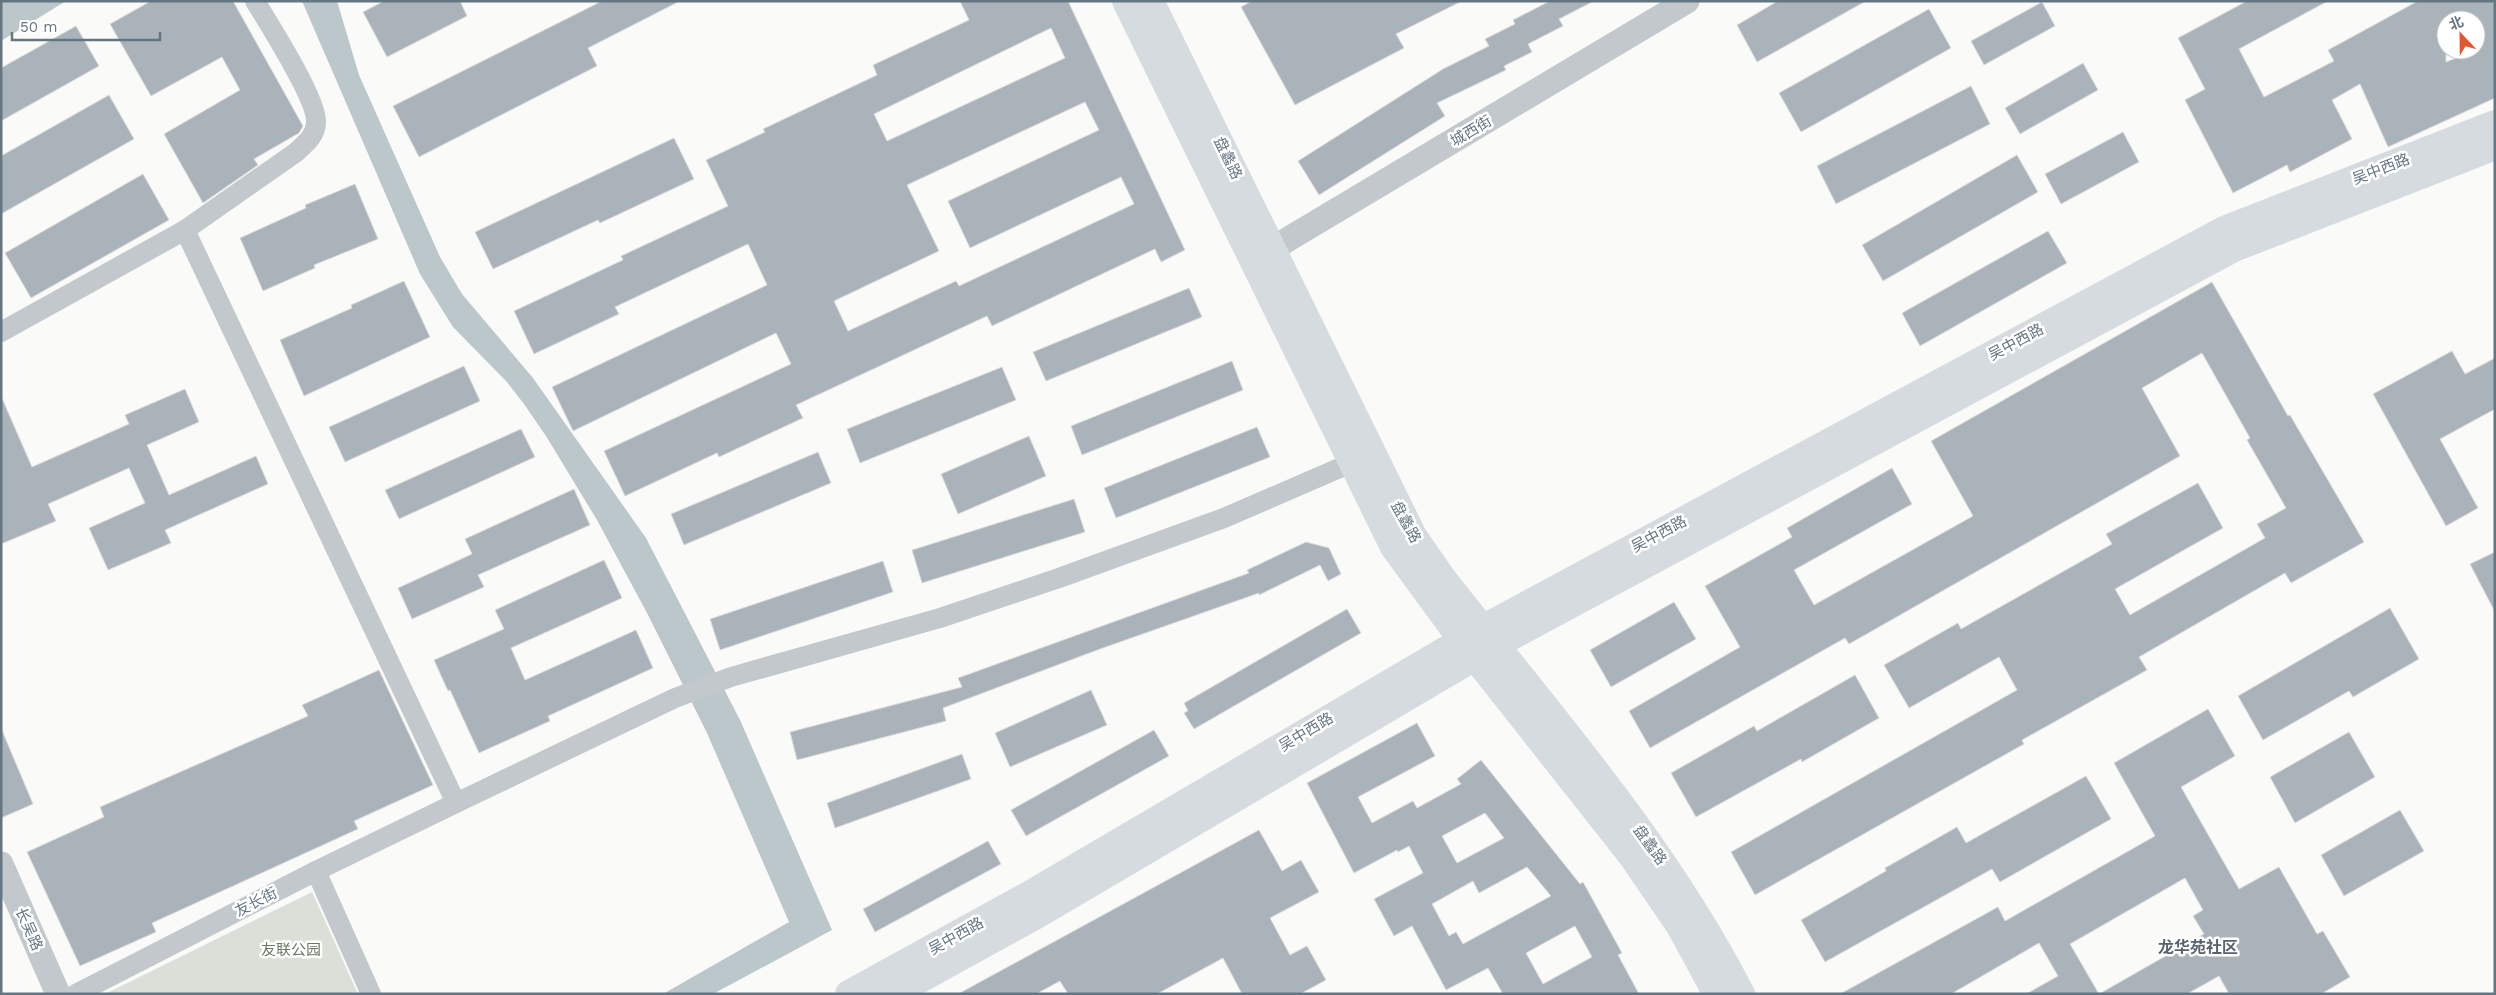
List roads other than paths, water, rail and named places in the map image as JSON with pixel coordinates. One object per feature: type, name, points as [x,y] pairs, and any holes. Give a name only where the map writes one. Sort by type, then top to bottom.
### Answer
[{"type":"main road","name":"盘蠡路","points":[[1126,1],[1264,255]]},
{"type":"main road","name":"盘蠡路","points":[[1150,1],[1264,255],[1362,459],[1442,578],[1478,642],[1633,857],[1680,926],[1717,994]]},
{"type":"main road","name":"吴中西路","points":[[849,994],[1029,895],[1478,642],[2224,230],[2495,124]]},
{"type":"main road","name":"吴中西路","points":[[893,994],[1040,913],[1478,642],[2234,248],[2495,146]]},
{"type":"main road","name":"盘蠡路","points":[[1478,642],[1650,844],[1698,915],[1742,994]]},
{"type":"street","points":[[1,332],[185,230],[295,153],[312,138],[317,122],[312,103],[255,1]]},
{"type":"street","name":"城西街","points":[[1264,255],[1687,1]]},
{"type":"street","points":[[185,230],[456,803]]},
{"type":"street","name":"友长街","points":[[76,994],[316,871],[675,698],[731,677],[940,618],[1059,578],[1224,518],[1362,459]]},
{"type":"street","name":"长吴路","points":[[1,864],[58,994]]},
{"type":"street","points":[[316,871],[371,994]]},
{"type":"district","name":"龙华苑社区","points":[[2198,947]]},
{"type":"park label","name":"友联公园","points":[[291,950]]}]
